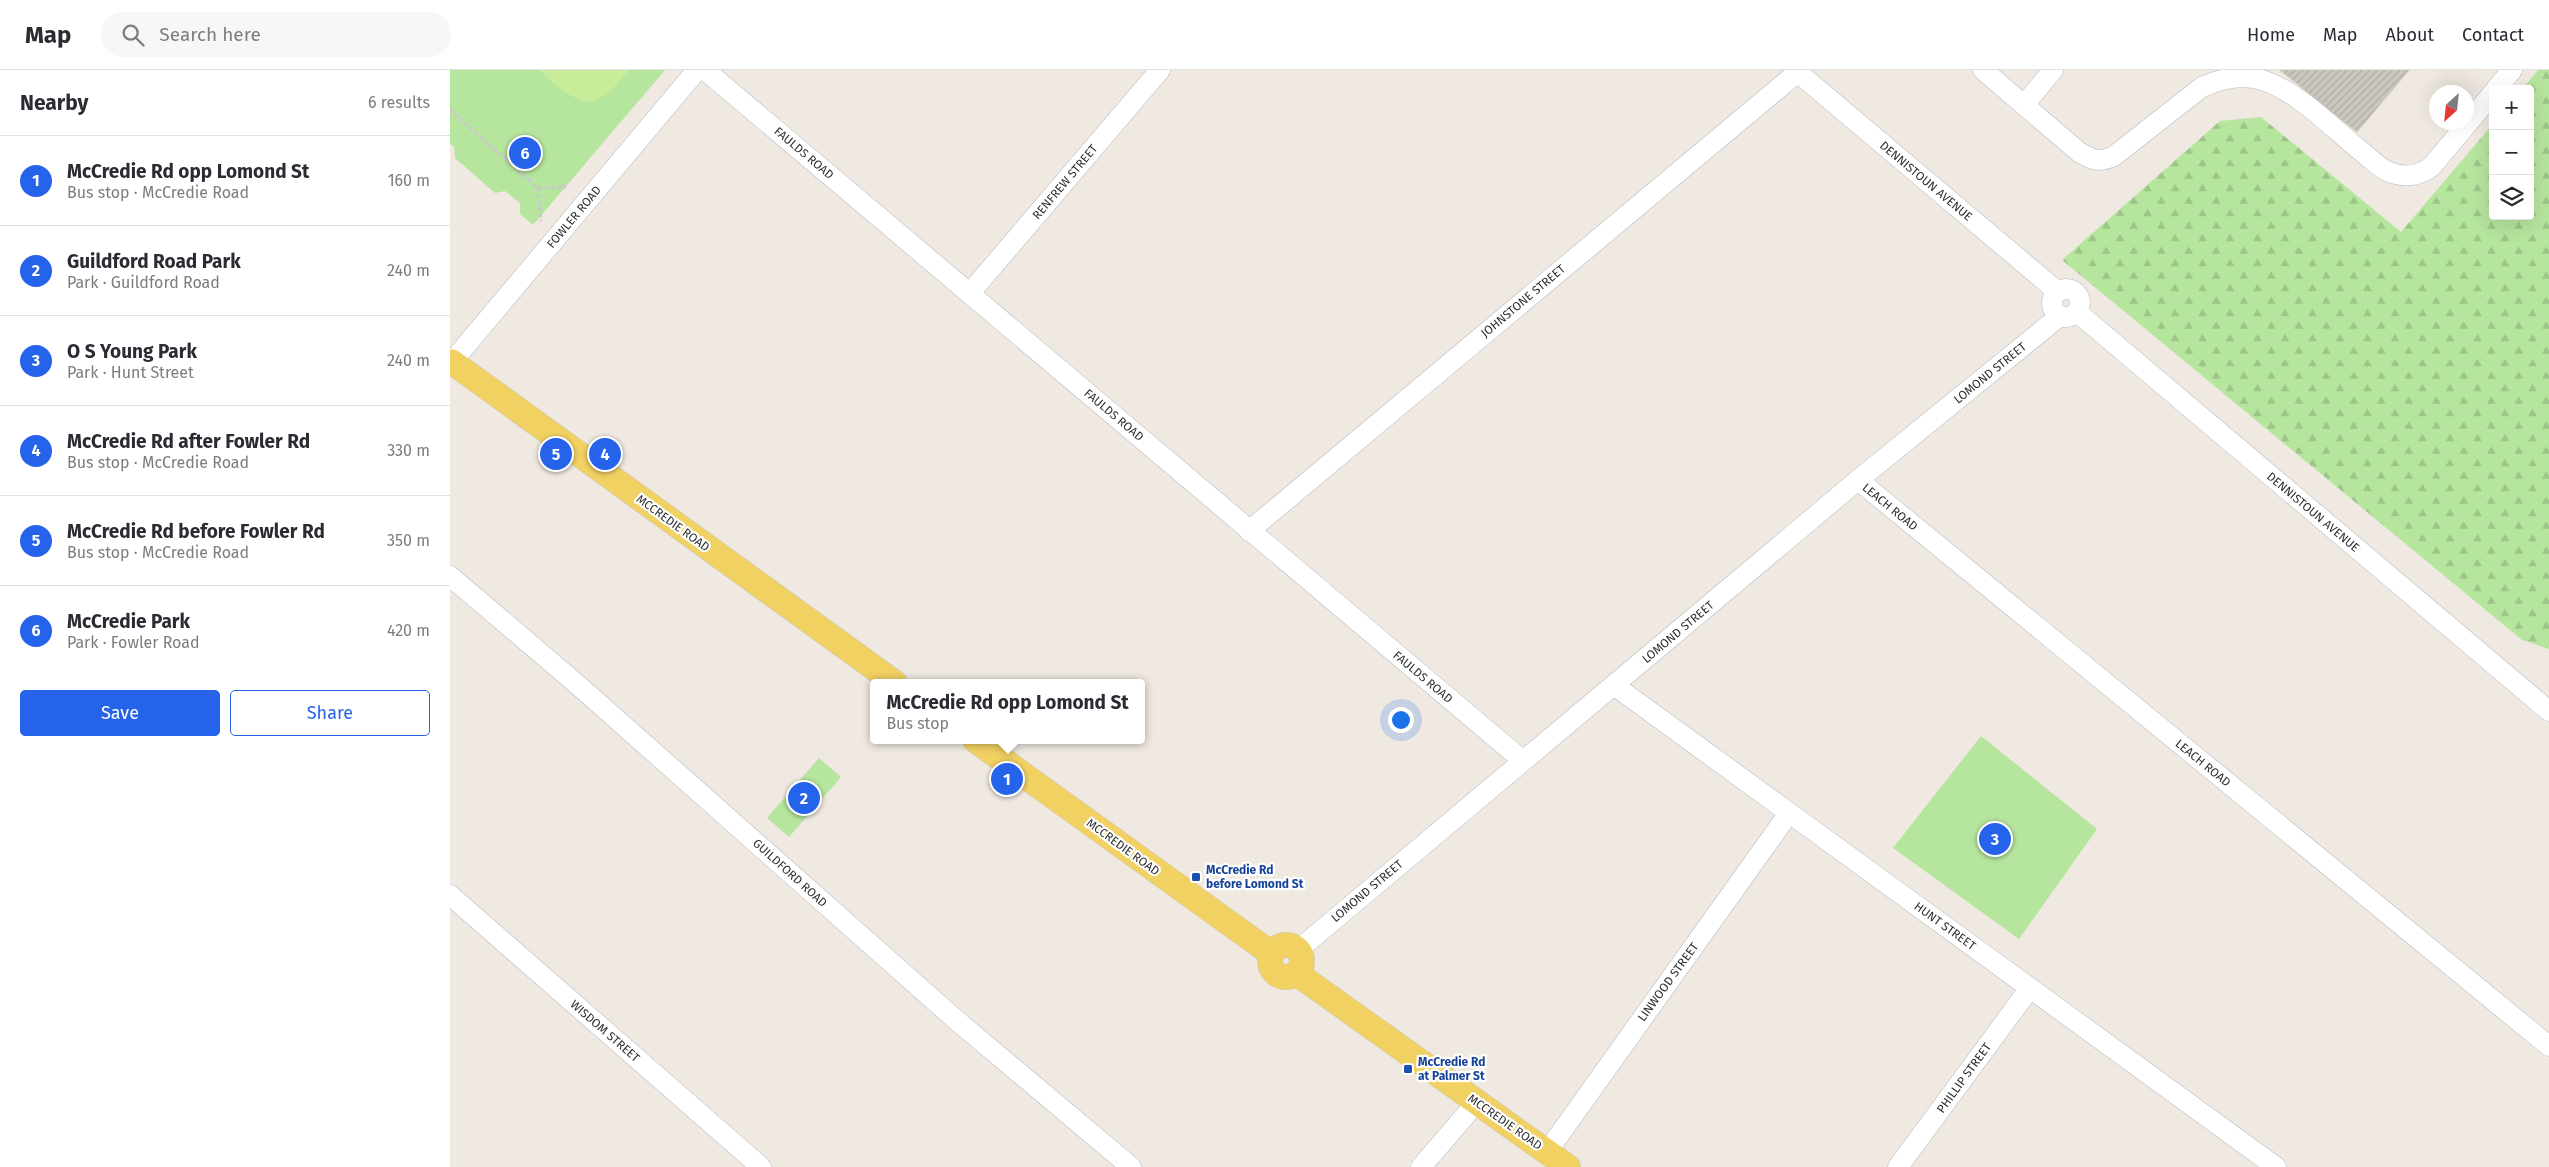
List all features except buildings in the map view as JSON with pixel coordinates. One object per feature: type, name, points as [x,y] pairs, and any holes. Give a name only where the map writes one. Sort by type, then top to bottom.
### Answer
[{"type":"main road","name":"MCCREDIE ROAD","points":[[451,363],[889,679]]},
{"type":"main road","name":"MCCREDIE ROAD","points":[[980,744],[1272,954],[1270,964],[1276,973],[1286,977],[1297,962],[1477,1102],[1568,1167]]},
{"type":"street","name":"FOWLER ROAD","points":[[451,363],[698,70]]},
{"type":"street","name":"FAULDS ROAD","points":[[705,70],[1522,760]]},
{"type":"street","name":"RENFREW STREET","points":[[970,293],[1160,70]]},
{"type":"street","points":[[1983,70],[2079,152],[2096,161],[2103,161],[2114,156],[2202,87],[2230,78],[2260,80],[2298,100],[2382,169],[2405,176],[2422,173],[2432,166],[2489,98]]},
{"type":"street","points":[[2024,105],[2053,70]]},
{"type":"street","points":[[2499,85],[2512,70]]},
{"type":"street","name":"DENNISTOUN AVENUE","points":[[1796,71],[2058,292],[2052,304],[2069,314],[2549,711]]},
{"type":"street","name":"JOHNSTONE STREET","points":[[1249,531],[1796,71]]},
{"type":"street","name":"LOMOND STREET","points":[[1297,962],[1522,760],[1615,686],[1858,480],[2069,314]]},
{"type":"street","name":"LEACH ROAD","points":[[1858,480],[2549,1046]]},
{"type":"street","name":"GUILDFORD ROAD","points":[[450,576],[579,686],[955,1019],[1131,1167]]},
{"type":"street","name":"HUNT STREET","points":[[1615,686],[2030,988],[2267,1165]]},
{"type":"street","name":"LINWOOD STREET","points":[[1547,1152],[1789,813]]},
{"type":"street","name":"WISDOM STREET","points":[[450,895],[761,1167]]},
{"type":"street","name":"PHILLIP STREET","points":[[1898,1167],[2030,988]]},
{"type":"street","points":[[1421,1167],[1477,1102]]},
{"type":"path","points":[[450,110],[538,188],[541,220]]},
{"type":"path","points":[[538,188],[562,187],[563,185],[567,188]]},
{"type":"green space","points":[[450,70],[665,70],[533,225],[520,214],[520,203],[505,191],[495,193],[455,158],[454,147],[450,144]]},
{"type":"green space","points":[[539,70],[629,70],[610,92],[593,102],[570,95]]},
{"type":"green space","points":[[2538,70],[2549,70],[2549,649],[2522,640],[2062,260],[2220,121],[2261,117],[2401,232],[2489,129],[2489,220],[2534,220],[2534,85],[2525,85]]},
{"type":"green space","points":[[1981,736],[2097,829],[2019,939],[1893,848]]},
{"type":"green space","points":[[819,758],[841,777],[789,837],[767,818]]},
{"type":"place","name":"McCredie Park","points":[[525,153]]},
{"type":"place","name":"McCredie Rd before Fowler Rd","points":[[556,454]]},
{"type":"place","name":"McCredie Rd after Fowler Rd","points":[[605,454]]},
{"type":"place","name":"McCredie Rd opp Lomond St","points":[[1007,779]]},
{"type":"place","name":"Guildford Road Park","points":[[804,798]]},
{"type":"place","name":"O S Young Park","points":[[1995,839]]},
{"type":"place","name":"McCredie Rd before Lomond St","points":[[1196,877]]},
{"type":"place","name":"McCredie Rd at Palmer St","points":[[1408,1069]]}]
